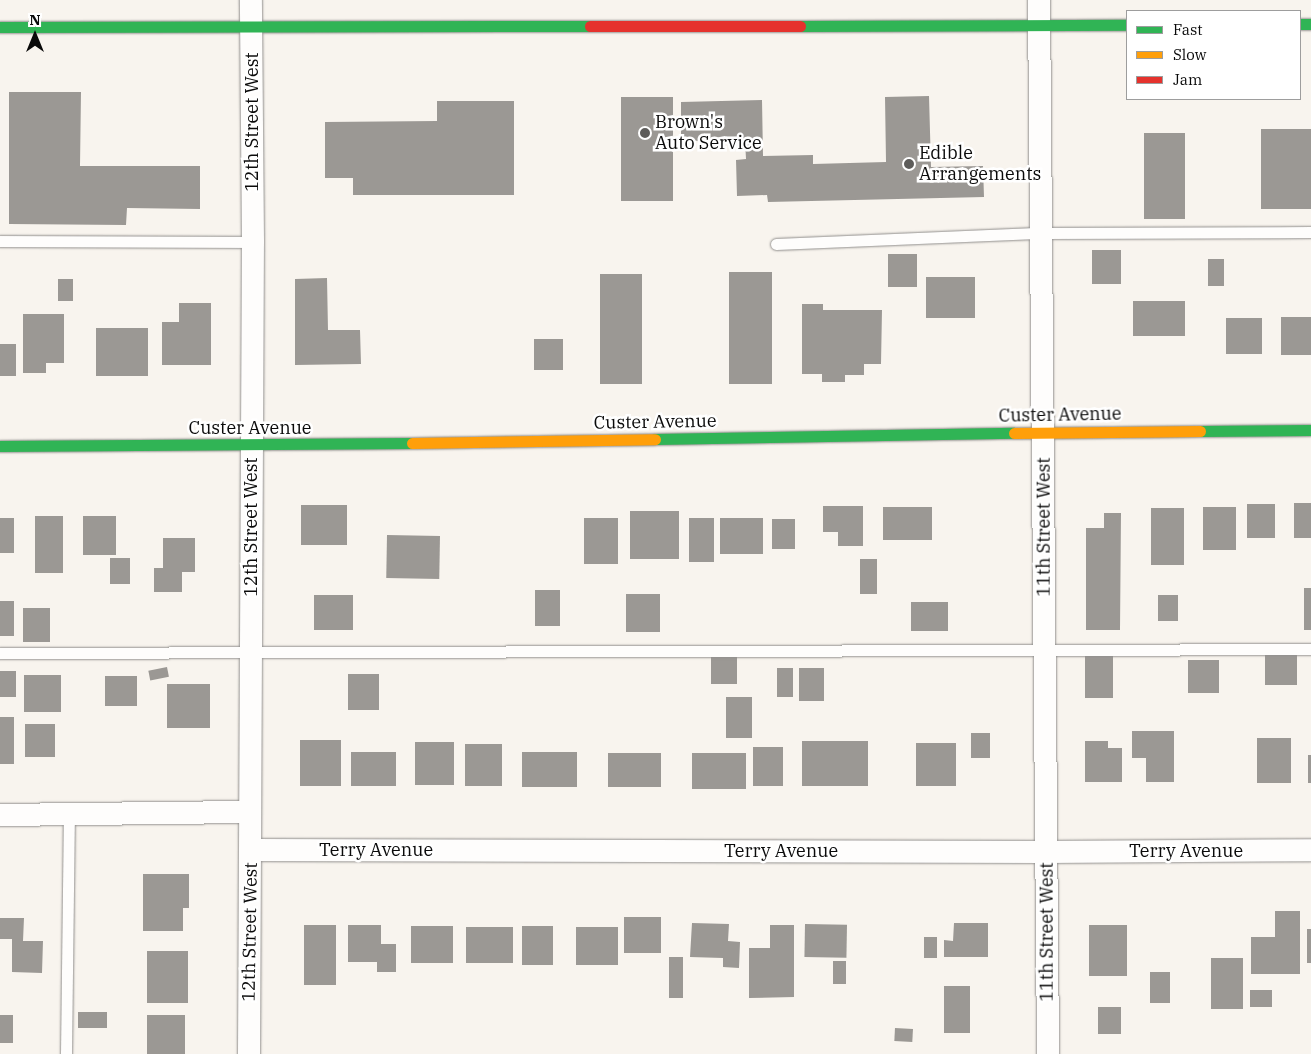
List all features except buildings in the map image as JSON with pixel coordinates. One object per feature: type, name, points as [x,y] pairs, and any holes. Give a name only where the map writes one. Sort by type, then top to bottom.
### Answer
[{"type":"street","name":"12th Street West","points":[[249,1054],[253,242],[251,0]]},
{"type":"street","name":"11th Street West","points":[[1039,0],[1048,1054]]},
{"type":"street","points":[[0,27],[1126,25]]},
{"type":"street","name":"Custer Avenue","points":[[0,446],[251,446],[1044,432],[1311,430]]},
{"type":"street","points":[[0,814],[250,812]]},
{"type":"street","name":"Terry Avenue","points":[[251,850],[1046,852],[1311,850]]},
{"type":"lane","points":[[776,244],[1042,233],[1311,232]]},
{"type":"lane","points":[[0,241],[253,242]]},
{"type":"lane","points":[[0,653],[1311,649]]},
{"type":"lane","points":[[66,1054],[69,814]]},
{"type":"traffic: fast","points":[[1301,24],[1311,24]]},
{"type":"traffic: fast","points":[[800,26],[1126,25]]},
{"type":"traffic: fast","points":[[0,27],[590,26]]},
{"type":"traffic: fast","points":[[1200,431],[1311,430]]},
{"type":"traffic: fast","points":[[655,439],[1014,433]]},
{"type":"traffic: fast","points":[[0,446],[412,443]]},
{"type":"traffic: slow","points":[[1014,433],[1200,431]]},
{"type":"traffic: slow","points":[[412,443],[655,439]]},
{"type":"traffic: jam","points":[[590,26],[800,26]]},
{"type":"place","name":"Brown's Auto Service","points":[[645,133]]},
{"type":"place","name":"Edible Arrangements","points":[[909,164]]}]
